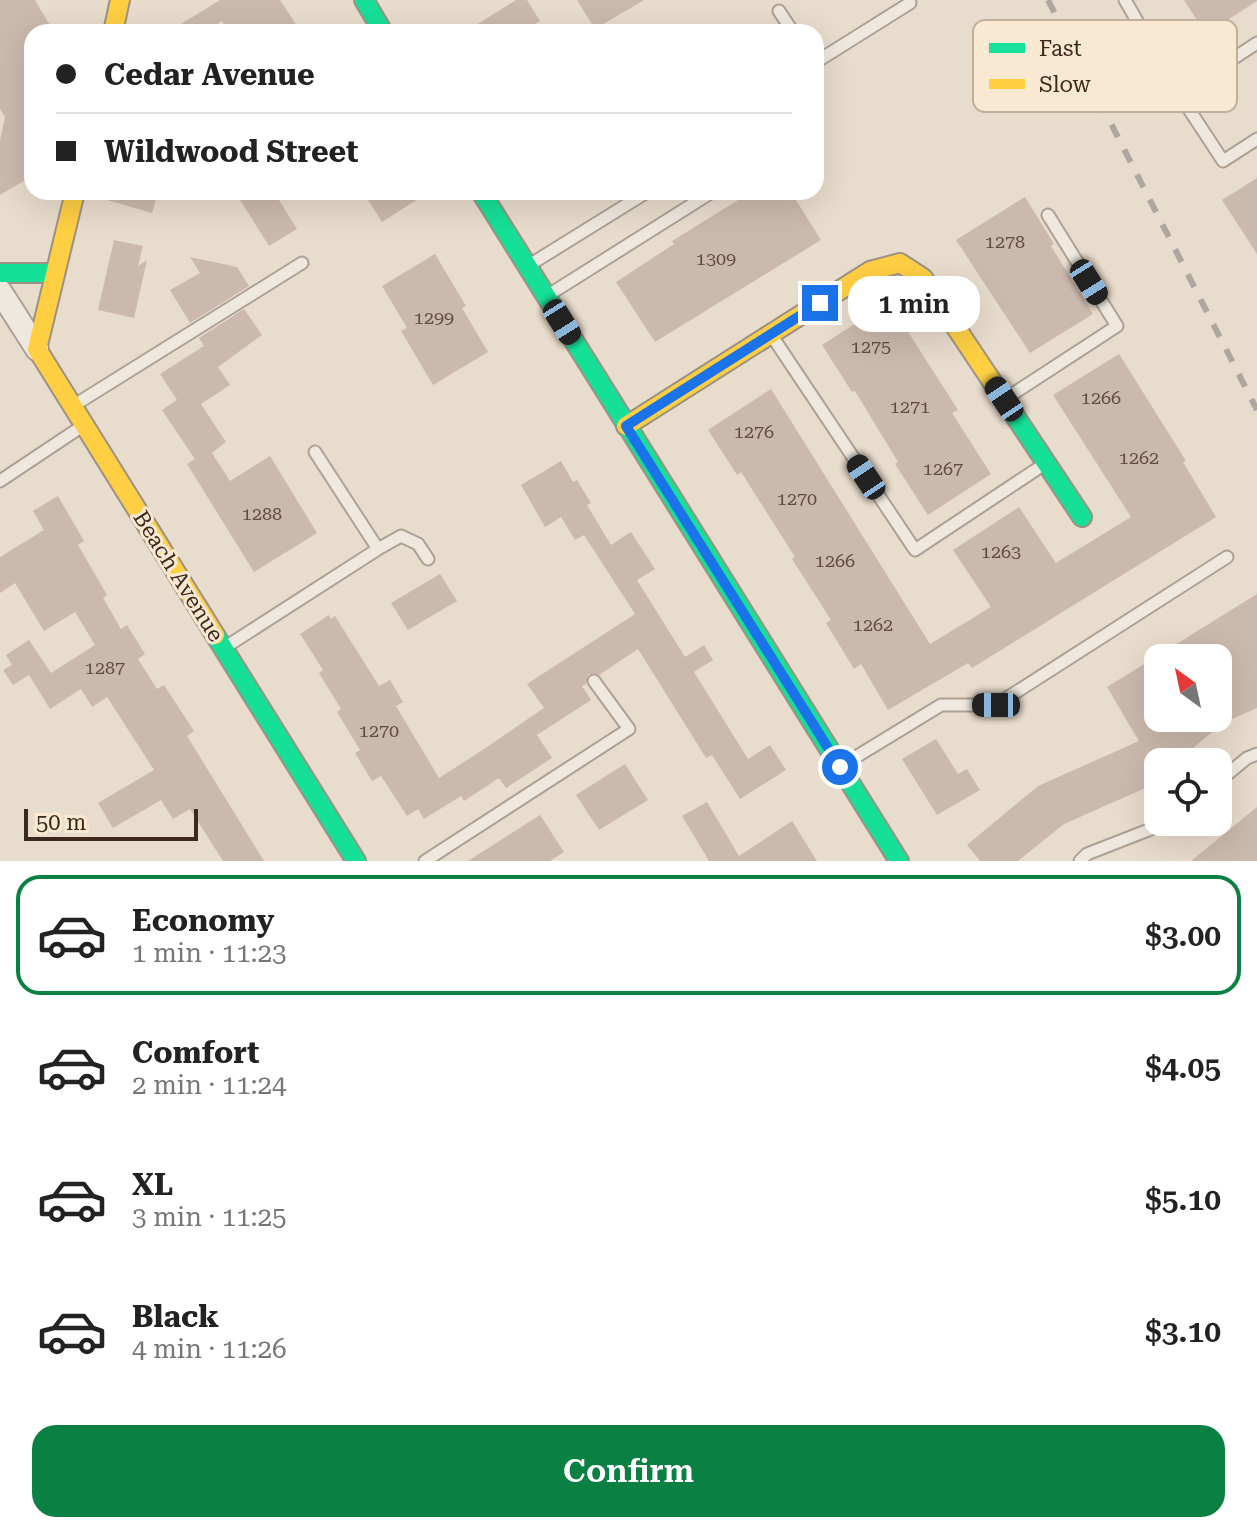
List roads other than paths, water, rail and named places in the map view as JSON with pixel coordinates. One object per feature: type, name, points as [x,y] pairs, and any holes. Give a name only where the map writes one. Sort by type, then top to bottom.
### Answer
[{"type":"street","points":[[115,24],[120,0]]},
{"type":"street","points":[[364,0],[378,24]]},
{"type":"street","points":[[37,349],[73,200]]},
{"type":"street","points":[[486,200],[899,861]]},
{"type":"street","points":[[626,426],[870,271],[900,263],[923,278],[1082,517]]},
{"type":"street","points":[[0,273],[55,273]]},
{"type":"street","name":"Beach Avenue","points":[[0,291],[356,861]]},
{"type":"lane","points":[[1125,0],[1136,20]]},
{"type":"lane","points":[[824,57],[910,3]]},
{"type":"lane","points":[[779,11],[788,24]]},
{"type":"lane","points":[[1237,56],[1257,43]]},
{"type":"lane","points":[[1191,112],[1223,161],[1257,139]]},
{"type":"lane","points":[[527,266],[634,200]]},
{"type":"lane","points":[[546,297],[699,200]]},
{"type":"lane","points":[[1004,399],[1117,326],[1048,215]]},
{"type":"lane","points":[[72,406],[302,263]]},
{"type":"lane","points":[[770,334],[915,550],[1046,463]]},
{"type":"lane","points":[[0,481],[84,425]]},
{"type":"lane","points":[[315,452],[378,549]]},
{"type":"lane","points":[[224,648],[401,536],[418,544],[428,559]]},
{"type":"lane","points":[[840,767],[941,705],[996,705],[1227,557]]},
{"type":"lane","points":[[425,861],[629,729],[594,681]]},
{"type":"lane","points":[[1232,770],[1257,754]]},
{"type":"lane","points":[[1080,861],[1087,854],[1144,832]]},
{"type":"railway","points":[[1048,0],[1058,20]]},
{"type":"railway","points":[[1105,112],[1257,410]]}]
